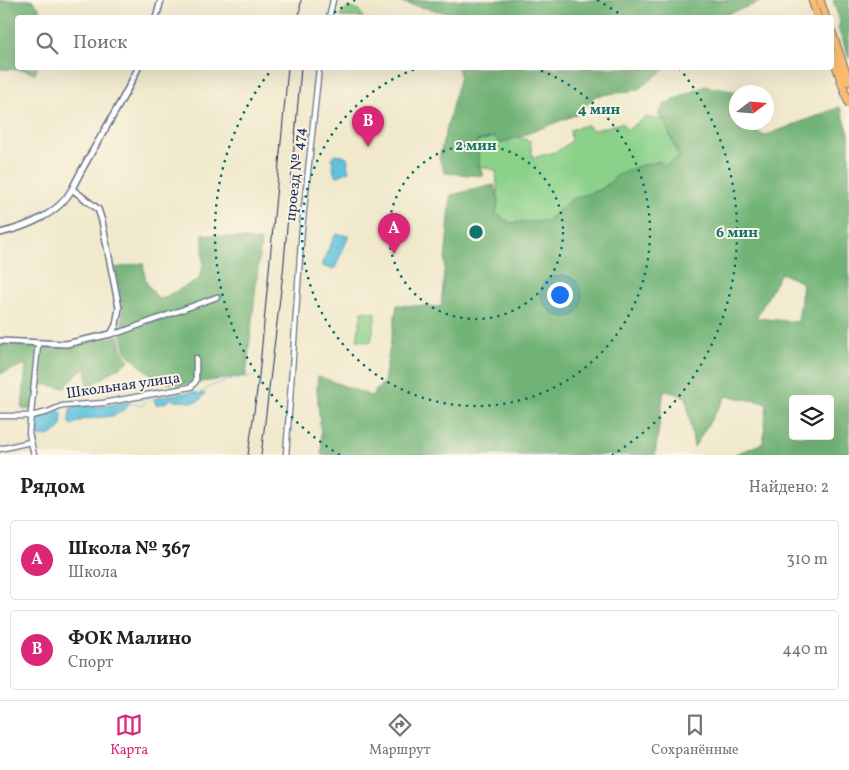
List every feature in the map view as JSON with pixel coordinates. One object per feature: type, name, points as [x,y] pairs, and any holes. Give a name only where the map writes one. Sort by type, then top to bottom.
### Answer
[{"type":"main road","points":[[812,0],[817,15]]},
{"type":"main road","points":[[820,0],[825,15]]},
{"type":"main road","points":[[834,38],[849,82]]},
{"type":"main road","points":[[834,60],[849,104]]},
{"type":"street","points":[[157,15],[161,0]]},
{"type":"street","points":[[330,15],[333,0]]},
{"type":"street","points":[[0,233],[28,225],[51,212],[69,195],[137,70]]},
{"type":"street","name":"проезд № 474","points":[[286,455],[306,178],[319,70]]},
{"type":"street","points":[[72,190],[98,209],[102,221],[119,308],[116,326],[111,334]]},
{"type":"street","points":[[0,341],[66,344],[84,341],[121,332],[217,297]]},
{"type":"street","points":[[34,455],[30,442],[38,344]]},
{"type":"street","name":"Школьная улица","points":[[0,416],[31,416],[62,406],[103,402],[191,387],[196,381],[196,358]]},
{"type":"street","points":[[0,449],[30,442]]},
{"type":"green space","points":[[0,0],[33,0],[44,15],[15,15],[15,70],[0,69]]},
{"type":"green space","points":[[399,0],[767,0],[724,15],[448,15],[448,13],[404,3]]},
{"type":"green space","points":[[833,0],[849,0],[849,59],[838,28],[840,22]]},
{"type":"green space","points":[[348,8],[359,10],[362,15],[341,15],[342,12]]},
{"type":"green space","points":[[25,70],[37,70],[35,74]]},
{"type":"green space","points":[[458,70],[663,70],[637,90],[595,96],[580,113],[519,137],[500,143],[495,137],[476,141],[483,176],[445,173],[439,158],[460,76]]},
{"type":"green space","points":[[705,86],[729,90],[729,130],[756,130],[764,136],[840,107],[849,133],[849,455],[733,455],[763,443],[767,403],[726,396],[694,447],[686,397],[664,390],[655,455],[321,455],[318,376],[371,396],[384,382],[397,305],[441,307],[451,195],[494,185],[498,199],[496,214],[511,223],[547,221],[570,200],[602,189],[618,175],[639,166],[660,161],[663,166],[679,158],[664,120],[658,115],[665,104]],"holes":[[[781,273],[803,283],[798,322],[756,318]]]},
{"type":"green space","points":[[646,117],[664,120],[680,158],[663,166],[639,166],[618,175],[602,189],[570,200],[547,221],[511,223],[496,214],[498,199],[496,170],[480,167],[476,142],[495,137],[500,143],[519,137],[530,141],[533,158],[558,151],[571,141],[570,130],[586,125],[594,130],[622,123],[627,130]]},
{"type":"green space","points":[[203,234],[261,241],[246,376],[179,385],[157,380],[126,353],[121,332],[123,309],[115,268],[143,263],[146,282],[159,300],[198,280],[203,268]]},
{"type":"green space","points":[[362,311],[376,313],[371,342],[357,340]]},
{"type":"green space","points":[[119,335],[123,352],[129,361],[87,388],[87,369],[79,371],[65,388],[40,384],[36,410],[22,409],[26,364],[0,374],[0,345],[68,348]]},
{"type":"water","points":[[335,154],[347,157],[349,171],[337,176],[334,173],[332,158]]},
{"type":"water","points":[[335,235],[348,236],[348,238],[335,268],[331,269],[322,266]]},
{"type":"water","points":[[194,392],[205,393],[200,400],[194,402],[174,401],[172,399],[156,405],[154,399],[168,395]]},
{"type":"water","points":[[130,403],[123,411],[112,416],[85,419],[71,425],[69,422],[70,409],[77,405],[96,407]]},
{"type":"water","points":[[60,411],[62,413],[61,427],[58,430],[44,436],[33,434],[34,420],[37,416]]},
{"type":"waterway","points":[[199,394],[234,379],[256,376]]},
{"type":"waterway","points":[[130,403],[142,406],[147,399],[156,400]]},
{"type":"railway","points":[[299,15],[301,0]]},
{"type":"railway","points":[[248,455],[259,376],[288,70]]},
{"type":"railway","points":[[261,455],[283,273],[301,70]]},
{"type":"place","name":"ФОК Малино","points":[[368,147]]},
{"type":"place","name":"Школа № 367","points":[[394,254]]}]
